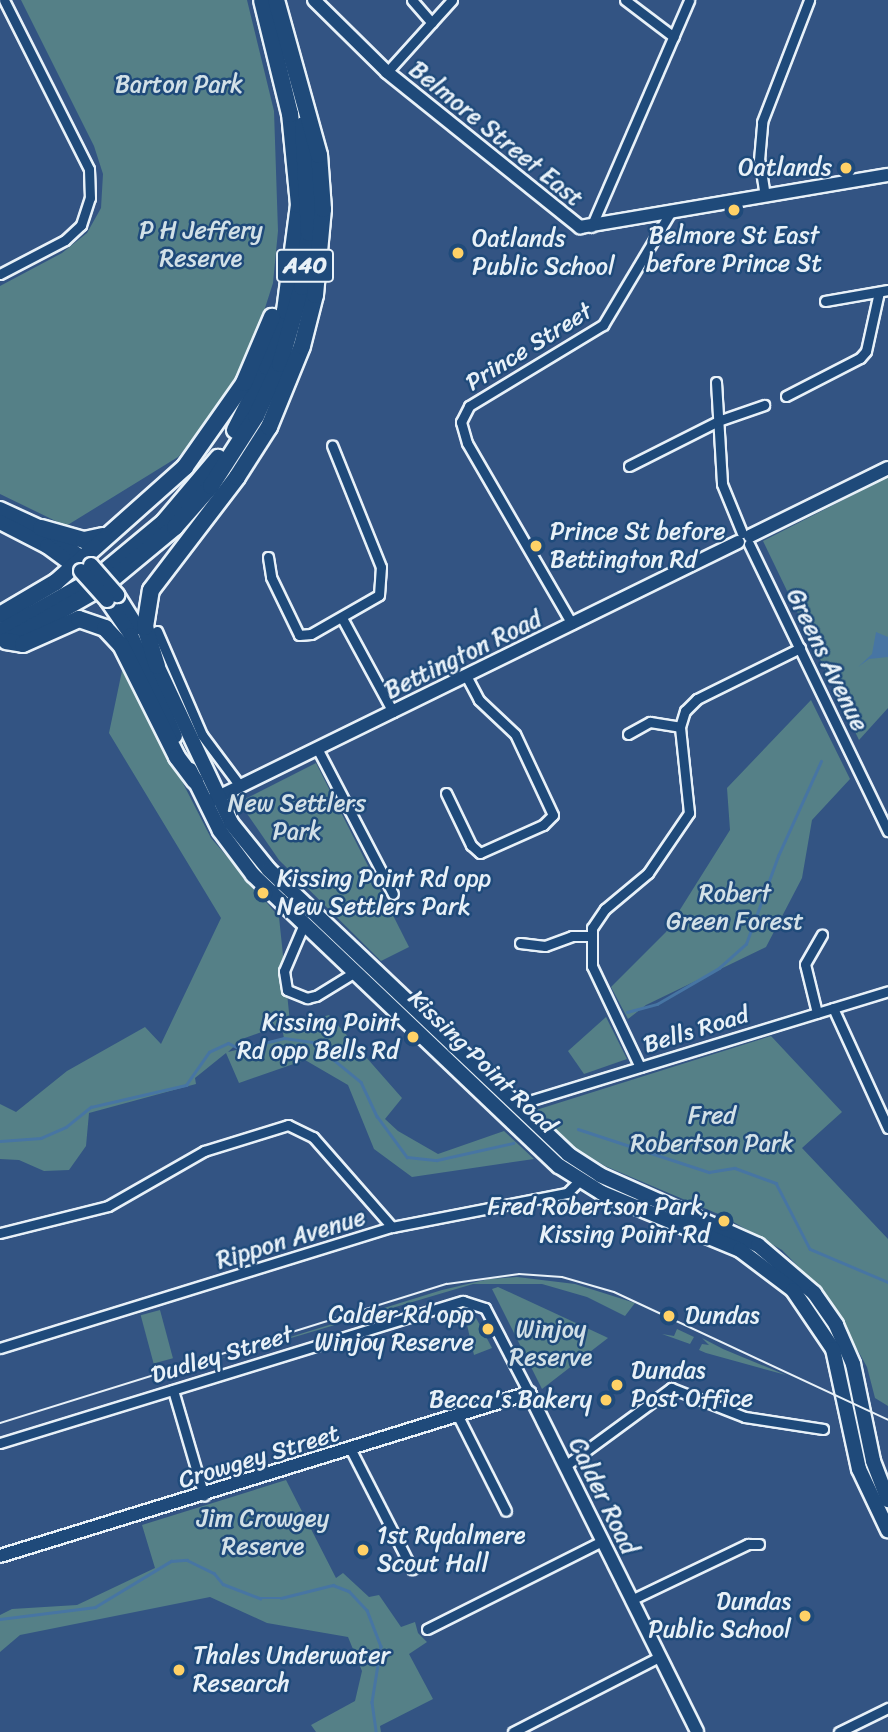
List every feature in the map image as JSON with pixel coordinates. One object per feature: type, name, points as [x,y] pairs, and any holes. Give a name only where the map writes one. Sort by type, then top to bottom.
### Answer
[{"type":"highway","name":"A40","points":[[94,578],[164,522],[200,482],[243,418],[267,367],[294,262],[299,205],[290,114],[262,0]]},
{"type":"highway","name":"A40","points":[[2,639],[175,527],[228,463],[268,392],[296,313],[307,246],[309,177],[302,121],[275,0]]},
{"type":"highway","points":[[157,666],[145,627],[151,590],[237,477],[269,426],[296,364],[315,295],[322,222],[319,155],[275,0]]},
{"type":"highway","points":[[41,528],[84,540],[109,534],[166,488],[200,449],[231,405],[258,354],[275,309],[286,259],[291,205],[290,114]]},
{"type":"highway","points":[[0,615],[56,582],[94,578],[109,534]]},
{"type":"highway","points":[[2,639],[23,644],[79,619],[106,628],[121,645],[177,757],[195,781]]},
{"type":"main road","points":[[0,509],[41,528],[94,578]]},
{"type":"main road","points":[[0,522],[94,578]]},
{"type":"main road","name":"Kissing Point Road","points":[[94,578],[157,666],[211,800],[238,858],[529,1139],[580,1181],[729,1244],[763,1263],[793,1290],[820,1324],[835,1356],[859,1469],[888,1530]]},
{"type":"main road","name":"Kissing Point Road","points":[[94,578],[131,635],[195,781],[269,870],[547,1135],[588,1168],[752,1241],[805,1282],[830,1314],[851,1357],[873,1461],[888,1500]]},
{"type":"street","points":[[0,274],[65,240],[81,225],[90,198],[89,169],[4,0]]},
{"type":"street","name":"Belmore Street East","points":[[314,0],[387,72],[572,225],[591,228],[888,174]]},
{"type":"street","points":[[412,0],[432,23]]},
{"type":"street","points":[[387,72],[452,0]]},
{"type":"street","points":[[625,0],[674,37]]},
{"type":"street","points":[[591,228],[689,0]]},
{"type":"street","points":[[765,196],[759,160],[762,122],[809,0]]},
{"type":"street","name":"Prince Street","points":[[572,624],[467,443],[461,422],[469,406],[594,332],[611,318],[670,213]]},
{"type":"street","points":[[786,396],[860,358],[866,351],[883,291],[825,301]]},
{"type":"street","name":"Greens Avenue","points":[[716,382],[722,484],[745,539],[888,831]]},
{"type":"street","points":[[629,466],[718,421],[764,405]]},
{"type":"street","points":[[268,557],[271,577],[295,631],[307,635],[377,599],[383,579],[332,445]]},
{"type":"street","name":"Bettington Road","points":[[211,800],[318,750],[888,468]]},
{"type":"street","points":[[342,618],[393,712]]},
{"type":"street","points":[[157,631],[202,735],[240,786]]},
{"type":"street","points":[[640,1067],[592,966],[590,936],[605,909],[648,873],[690,813],[680,727],[685,711],[697,699],[800,648]]},
{"type":"street","points":[[446,793],[471,845],[480,853],[543,825],[553,814],[515,734],[479,700],[466,676]]},
{"type":"street","points":[[628,734],[650,722],[680,727]]},
{"type":"street","points":[[318,750],[393,894]]},
{"type":"street","points":[[304,924],[284,971],[287,990],[307,998],[316,996],[355,972]]},
{"type":"street","points":[[817,1013],[805,964],[822,935]]},
{"type":"street","points":[[520,943],[545,946],[572,936],[590,936]]},
{"type":"street","name":"Bells Road","points":[[516,1105],[888,991]]},
{"type":"street","points":[[833,1008],[888,1128]]},
{"type":"street","points":[[0,1233],[108,1206],[204,1151],[288,1125],[313,1137],[392,1227]]},
{"type":"street","name":"Rippon Avenue","points":[[0,1348],[392,1227],[557,1196],[571,1191],[588,1168]]},
{"type":"street","name":"Calder Road","points":[[456,1303],[472,1301],[485,1308],[697,1732]]},
{"type":"street","name":"Dudley Street","points":[[0,1443],[456,1303]]},
{"type":"street","points":[[565,1466],[671,1388],[745,1417],[823,1429]]},
{"type":"street","points":[[173,1390],[204,1496]]},
{"type":"street","name":"Crowgey Street","points":[[0,1556],[204,1496],[529,1393]]},
{"type":"street","points":[[458,1416],[506,1511]]},
{"type":"street","points":[[351,1450],[412,1569]]},
{"type":"street","points":[[427,1629],[602,1541]]},
{"type":"street","points":[[631,1600],[748,1544],[759,1544]]},
{"type":"street","points":[[513,1732],[659,1657]]},
{"type":"street","points":[[839,1732],[888,1708]]},
{"type":"green space","points":[[21,0],[247,0],[274,111],[278,231],[273,283],[251,352],[223,410],[178,457],[66,526],[0,494],[0,286],[62,253],[87,233],[101,208],[103,174],[94,146]]},
{"type":"green space","points":[[888,477],[888,708],[859,740],[763,541]]},
{"type":"green space","points":[[123,666],[211,838],[279,917],[290,1022],[242,1039],[228,1052],[284,1038],[282,1028],[329,1015],[402,1098],[385,1119],[398,1131],[438,1154],[504,1131],[534,1159],[412,1177],[374,1149],[348,1085],[305,1060],[239,1083],[226,1053],[195,1078],[196,1084],[89,1113],[86,1146],[69,1170],[44,1171],[19,1160],[0,1159],[0,1104],[16,1112],[67,1071],[145,1027],[161,1044],[221,918],[109,733]]},
{"type":"green space","name":"Robert Green Forest","points":[[811,700],[850,779],[812,820],[802,878],[766,947],[646,1005],[628,1019],[611,987],[666,932],[730,830],[727,788]]},
{"type":"green space","name":"New Settlers Park","points":[[316,763],[409,947],[381,961],[279,860],[239,802]]},
{"type":"green space","points":[[606,1017],[627,1059],[584,1074],[568,1051]]},
{"type":"green space","name":"Fred Robertson Park","points":[[771,1036],[842,1112],[802,1148],[888,1239],[888,1406],[875,1398],[867,1367],[828,1297],[782,1250],[723,1216],[605,1166],[570,1145],[536,1110]]},
{"type":"green space","points":[[517,1277],[575,1284],[635,1303],[625,1316],[587,1297],[542,1284],[473,1284],[203,1364],[442,1290],[489,1279]]},
{"type":"green space","name":"Winjoy Reserve","points":[[498,1287],[608,1338],[542,1389],[492,1289]]},
{"type":"green space","points":[[160,1310],[173,1358],[154,1363],[141,1315]]},
{"type":"green space","points":[[464,1312],[474,1314],[492,1348],[474,1355]]},
{"type":"green space","points":[[677,1329],[694,1337],[690,1344],[662,1334],[674,1336]]},
{"type":"green space","points":[[702,1338],[786,1375],[699,1350],[702,1344],[709,1345]]},
{"type":"green space","name":"Jim Crowgey Reserve","points":[[286,1480],[336,1578],[343,1573],[369,1597],[379,1595],[401,1627],[415,1622],[418,1633],[427,1642],[409,1654],[433,1699],[380,1726],[381,1732],[316,1732],[311,1725],[355,1701],[362,1671],[348,1637],[267,1623],[210,1597],[20,1635],[0,1652],[0,1615],[12,1609],[77,1605],[155,1568],[142,1525]]},
{"type":"water","points":[[876,632],[888,637],[888,657],[869,659],[858,667],[872,654]]},
{"type":"waterway","points":[[627,1012],[657,1004],[719,968],[746,944],[778,856],[821,761]]},
{"type":"waterway","points":[[0,1141],[41,1138],[66,1127],[91,1107],[186,1085],[209,1052],[228,1043],[241,1049],[284,1038],[312,1042],[361,1082],[377,1116],[407,1157],[437,1160],[513,1143]]},
{"type":"waterway","points":[[578,1129],[709,1172],[735,1168],[776,1183],[810,1249],[888,1282]]},
{"type":"waterway","points":[[0,1619],[95,1607],[171,1561],[187,1560],[214,1573],[223,1584],[260,1598],[281,1598],[333,1585],[349,1591],[367,1610],[381,1646],[372,1702],[376,1732]]},
{"type":"tram line","points":[[0,1423],[447,1284],[519,1274],[562,1277],[614,1292],[888,1420]]},
{"type":"place","name":"Oatlands","points":[[846,168]]},
{"type":"place","name":"Belmore St East before Prince St","points":[[734,210]]},
{"type":"place","name":"Oatlands Public School","points":[[458,253]]},
{"type":"place","name":"Prince St before Bettington Rd","points":[[536,546]]},
{"type":"place","name":"Kissing Point Rd opp New Settlers Park","points":[[263,893]]},
{"type":"place","name":"Kissing Point Rd opp Bells Rd","points":[[413,1037]]},
{"type":"place","name":"Fred Robertson Park, Kissing Point Rd","points":[[724,1221]]},
{"type":"place","name":"Dundas","points":[[669,1316]]},
{"type":"place","name":"Calder Rd opp Winjoy Reserve","points":[[488,1329]]},
{"type":"place","name":"Dundas Post Office","points":[[617,1385]]},
{"type":"place","name":"Becca's Bakery","points":[[606,1400]]},
{"type":"place","name":"1st Rydalmere Scout Hall","points":[[363,1550]]},
{"type":"place","name":"Dundas Public School","points":[[805,1616]]},
{"type":"place","name":"Thales Underwater Research","points":[[179,1670]]},
{"type":"park label","name":"Barton Park","points":[[179,85]]},
{"type":"park label","name":"P H Jeffery Reserve","points":[[201,245]]}]
